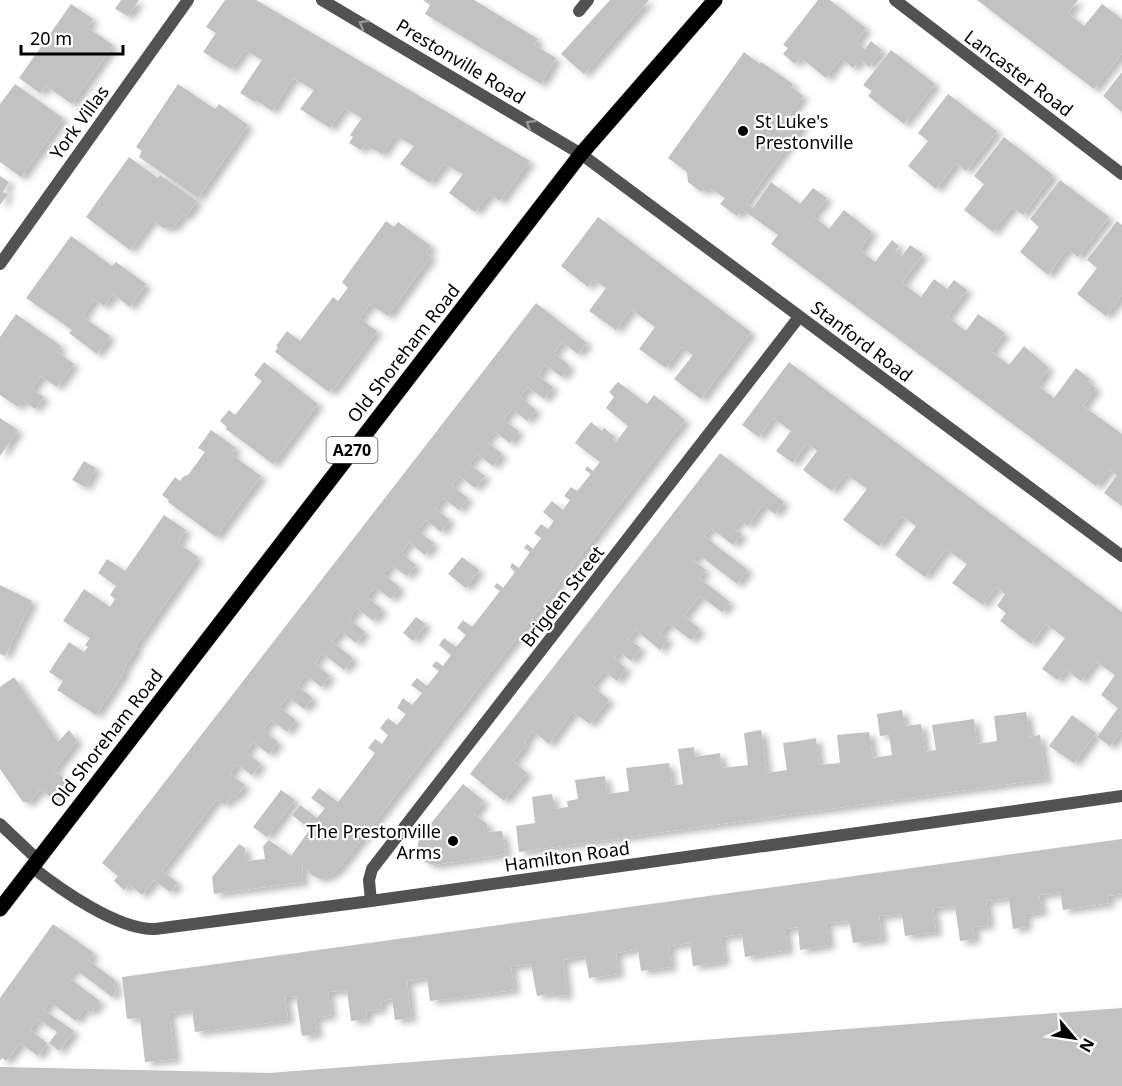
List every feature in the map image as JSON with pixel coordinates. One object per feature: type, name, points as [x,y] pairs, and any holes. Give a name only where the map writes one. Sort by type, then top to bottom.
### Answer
[{"type":"main road","name":"Old Shoreham Road","points":[[0,909],[581,154],[715,0]]},
{"type":"street","name":"York Villas","points":[[0,264],[188,0]]},
{"type":"street","name":"Prestonville Road","points":[[322,0],[581,154]]},
{"type":"street","points":[[579,10],[588,0]]},
{"type":"street","name":"Lancaster Road","points":[[895,0],[1122,174]]},
{"type":"street","name":"Stanford Road","points":[[581,154],[1122,556]]},
{"type":"street","name":"Brigden Street","points":[[371,901],[369,880],[372,869],[799,317]]},
{"type":"street","name":"Hamilton Road","points":[[0,824],[34,863],[95,909],[113,919],[143,929],[371,901],[1122,796]]},
{"type":"building","points":[[121,0],[139,0],[128,16],[115,9]]},
{"type":"building","points":[[225,0],[256,0],[530,161],[500,201],[490,194],[475,212],[449,193],[463,174],[444,164],[430,183],[400,164],[414,146],[395,135],[382,154],[365,145],[361,150],[349,143],[353,137],[350,135],[362,118],[344,108],[330,128],[300,109],[314,90],[293,78],[272,111],[240,93],[262,60],[245,50],[231,69],[203,52],[216,33],[206,27]]},
{"type":"building","points":[[423,0],[474,0],[538,39],[534,45],[556,58],[541,84],[425,14],[430,5]]},
{"type":"building","points":[[610,0],[649,0],[584,74],[561,54]]},
{"type":"building","points":[[818,0],[830,0],[866,28],[856,42],[865,49],[871,41],[882,50],[869,67],[860,59],[853,68],[841,58],[826,78],[800,57],[795,64],[783,54],[788,48],[783,45]]},
{"type":"building","points":[[977,0],[1078,0],[1068,13],[1084,26],[1102,4],[1122,19],[1122,53],[1094,89]]},
{"type":"building","points":[[71,4],[93,19],[87,27],[113,45],[72,104],[46,86],[40,93],[19,78]]},
{"type":"building","points":[[891,50],[935,84],[904,124],[868,96],[872,91],[863,85]]},
{"type":"building","points":[[744,52],[793,84],[791,87],[803,96],[789,115],[803,125],[746,203],[753,208],[771,182],[800,204],[813,188],[827,198],[813,216],[829,229],[844,210],[872,232],[860,250],[875,262],[892,240],[899,246],[895,251],[902,256],[910,245],[923,254],[902,283],[921,297],[934,279],[947,289],[954,280],[967,290],[947,317],[966,331],[978,314],[1005,333],[991,351],[1009,365],[1024,346],[1049,368],[1037,385],[1054,398],[1076,368],[1090,379],[1088,382],[1096,388],[1083,406],[1122,434],[1122,506],[1104,493],[1117,475],[1109,469],[1096,486],[771,244],[778,235],[742,209],[737,216],[720,204],[725,198],[712,189],[700,191],[688,182],[687,172],[668,158]]},
{"type":"building","points":[[1122,72],[1122,112],[1103,96]]},
{"type":"building","points":[[15,84],[63,118],[21,177],[0,162],[0,104]]},
{"type":"building","points":[[178,84],[215,109],[219,104],[248,125],[198,198],[139,157],[142,151],[136,147]]},
{"type":"building","points":[[948,94],[997,131],[966,171],[956,163],[936,189],[908,166],[928,141],[918,133]]},
{"type":"building","points":[[1004,137],[1053,175],[1023,215],[1012,207],[993,232],[964,210],[984,184],[974,176]]},
{"type":"building","points":[[129,157],[158,178],[160,175],[197,201],[174,227],[163,228],[152,220],[130,250],[86,217]]},
{"type":"building","points":[[0,176],[9,182],[3,192],[8,194],[0,205]]},
{"type":"building","points":[[1060,180],[1109,217],[1078,257],[1067,249],[1048,275],[1020,252],[1039,227],[1030,219]]},
{"type":"building","points":[[598,217],[751,332],[701,399],[674,379],[693,355],[681,347],[666,368],[639,349],[655,327],[631,309],[616,330],[589,311],[606,288],[593,279],[588,287],[561,266]]},
{"type":"building","points":[[386,221],[394,227],[398,222],[431,246],[426,253],[431,256],[388,316],[370,304],[359,318],[377,331],[333,390],[329,392],[275,352],[278,347],[276,346],[287,331],[300,341],[333,297],[338,301],[348,288],[342,282]]},
{"type":"building","points":[[1117,221],[1122,225],[1122,295],[1106,316],[1077,294],[1097,268],[1087,260]]},
{"type":"building","points":[[71,236],[112,266],[116,262],[146,284],[130,307],[113,294],[104,306],[94,299],[83,317],[110,336],[97,354],[69,333],[72,330],[26,298]]},
{"type":"building","points":[[536,303],[587,343],[578,354],[562,342],[554,353],[570,366],[562,377],[545,365],[538,376],[553,387],[544,399],[528,387],[520,397],[536,410],[527,421],[512,409],[503,420],[519,431],[510,443],[494,431],[486,441],[502,454],[493,466],[477,454],[469,464],[485,476],[475,488],[459,476],[452,486],[468,498],[459,510],[443,498],[435,509],[450,520],[441,532],[426,520],[417,530],[434,543],[425,555],[409,542],[401,553],[416,565],[407,576],[391,565],[383,574],[400,587],[391,599],[375,587],[367,597],[382,609],[373,621],[357,608],[349,619],[365,632],[356,643],[341,631],[332,642],[353,658],[344,670],[322,653],[315,663],[330,676],[321,687],[306,675],[297,686],[313,698],[304,709],[288,697],[279,707],[296,720],[287,732],[271,720],[263,730],[278,742],[269,754],[253,742],[246,752],[261,764],[252,775],[237,764],[230,774],[245,785],[235,798],[232,796],[225,805],[217,799],[162,871],[178,883],[170,892],[154,880],[142,895],[129,884],[124,890],[114,881],[118,876],[102,863]]},
{"type":"building","points":[[16,314],[61,346],[57,352],[74,364],[57,387],[41,376],[32,389],[44,397],[35,409],[23,400],[18,407],[0,395],[0,337]]},
{"type":"building","points":[[264,362],[318,404],[273,464],[226,429],[227,427],[220,421],[229,410],[235,415],[262,381],[254,375]]},
{"type":"building","points":[[789,362],[1122,612],[1122,730],[1110,746],[1097,737],[1118,708],[1101,695],[1115,675],[1095,661],[1081,681],[1066,670],[1058,680],[1042,669],[1065,638],[1046,624],[1031,644],[1000,621],[1006,613],[997,606],[1005,594],[996,587],[983,605],[952,583],[967,564],[946,549],[925,577],[895,555],[916,526],[902,516],[879,546],[843,520],[867,489],[846,474],[832,491],[803,470],[817,451],[807,443],[793,463],[776,451],[791,431],[773,418],[759,437],[742,425]]},
{"type":"building","points":[[618,382],[647,404],[654,395],[685,420],[341,866],[333,874],[321,879],[313,876],[302,865],[303,882],[214,894],[212,877],[239,844],[245,848],[246,861],[265,859],[263,846],[269,840],[291,856],[310,829],[292,815],[300,805],[317,818],[325,808],[311,798],[319,788],[338,802],[375,753],[368,748],[375,739],[382,744],[388,735],[380,728],[388,718],[397,725],[406,714],[397,708],[403,698],[412,705],[422,693],[411,685],[417,678],[427,686],[439,671],[432,666],[436,661],[443,666],[451,655],[439,645],[444,638],[456,647],[466,635],[457,628],[463,620],[472,627],[500,591],[494,587],[497,583],[503,588],[515,572],[510,567],[512,563],[519,568],[530,552],[524,548],[527,544],[533,549],[541,538],[534,533],[541,524],[548,529],[554,521],[543,512],[552,501],[563,510],[570,500],[564,496],[571,487],[577,491],[591,474],[585,470],[587,466],[593,471],[600,462],[575,443],[582,433],[591,422],[602,431],[604,428],[614,436],[613,439],[616,442],[628,426],[606,408],[614,397],[609,392]]},
{"type":"building","points":[[0,418],[18,430],[0,456]]},
{"type":"building","points":[[211,430],[236,448],[231,454],[261,476],[216,537],[168,502],[169,500],[162,495],[175,477],[180,481],[188,475],[205,452],[198,448]]},
{"type":"building","points":[[720,453],[784,502],[775,514],[763,505],[748,526],[740,520],[733,528],[742,534],[733,545],[711,528],[704,536],[748,570],[737,584],[698,554],[693,560],[706,570],[699,578],[730,602],[722,612],[700,596],[684,616],[700,629],[691,640],[668,623],[660,634],[668,639],[660,650],[636,630],[628,639],[641,648],[631,661],[619,651],[614,658],[626,668],[617,681],[604,671],[592,686],[609,700],[590,724],[573,712],[549,744],[533,731],[524,743],[527,744],[513,761],[527,773],[504,801],[470,774]]},
{"type":"building","points":[[84,461],[96,468],[85,487],[72,480]]},
{"type":"building","points":[[164,515],[186,530],[178,543],[198,557],[135,647],[137,648],[123,670],[125,671],[96,715],[57,690],[63,681],[49,672],[69,642],[84,652],[88,647],[85,645],[90,638],[63,621],[84,589],[110,607],[115,599],[110,595],[116,586],[98,573],[107,559],[125,571]]},
{"type":"building","points":[[462,557],[479,570],[466,588],[448,574]]},
{"type":"building","points":[[0,585],[32,601],[5,656],[0,654]]},
{"type":"building","points":[[416,617],[426,624],[413,641],[403,633]]},
{"type":"building","points":[[14,677],[58,742],[69,730],[77,741],[54,771],[68,781],[54,799],[40,789],[30,802],[23,802],[0,769],[0,687]]},
{"type":"building","points":[[902,710],[905,726],[921,724],[925,752],[936,750],[932,725],[974,719],[977,744],[997,741],[994,716],[1026,712],[1030,737],[1040,735],[1046,779],[519,852],[516,826],[535,823],[532,797],[552,794],[555,809],[568,807],[567,801],[578,799],[575,780],[605,776],[607,794],[629,791],[626,768],[669,763],[672,786],[683,784],[678,749],[694,747],[695,757],[720,753],[722,768],[748,765],[744,733],[761,730],[767,773],[787,770],[783,743],[816,738],[819,765],[840,763],[837,735],[869,732],[873,758],[892,755],[889,735],[880,736],[877,714]]},
{"type":"building","points":[[1072,715],[1096,733],[1074,763],[1049,746]]},
{"type":"building","points":[[463,784],[484,801],[474,814],[487,824],[488,832],[502,831],[506,854],[434,865],[425,862],[417,850],[419,838]]},
{"type":"building","points":[[281,790],[295,800],[267,837],[253,827]]},
{"type":"building","points":[[1122,839],[1122,894],[1107,896],[1109,903],[1063,910],[1060,892],[1039,895],[1042,912],[1025,914],[1026,927],[1013,929],[1009,898],[986,901],[989,925],[973,927],[975,939],[960,941],[955,906],[933,908],[936,932],[905,936],[902,914],[879,916],[882,939],[853,943],[849,921],[826,923],[829,945],[800,950],[798,927],[785,929],[788,950],[745,957],[742,934],[721,937],[724,961],[709,964],[693,966],[690,943],[669,946],[671,967],[657,969],[641,971],[638,949],[616,953],[618,974],[589,978],[585,956],[563,960],[567,995],[553,996],[553,993],[537,996],[531,964],[511,966],[514,990],[430,1001],[427,978],[407,981],[411,1018],[395,1020],[392,999],[381,1001],[382,1009],[366,1011],[367,1019],[351,1021],[347,990],[328,992],[331,1015],[315,1018],[317,1034],[302,1036],[296,996],[285,997],[288,1020],[261,1024],[195,1032],[192,1010],[169,1013],[175,1059],[145,1062],[140,1018],[127,1019],[122,977]]},
{"type":"building","points":[[53,924],[94,953],[88,960],[116,981],[113,986],[117,989],[112,997],[75,969],[68,977],[100,1001],[91,1013],[85,1008],[76,1021],[50,1002],[44,1010],[74,1031],[59,1051],[49,1043],[57,1032],[38,1019],[30,1030],[47,1043],[38,1056],[20,1043],[6,1061],[2,1058],[0,1061],[0,998]]},
{"type":"building","points":[[1122,1008],[1122,1086],[0,1086],[0,1067],[269,1073]]},
{"type":"place","name":"St Luke's Prestonville","points":[[743,131]]},
{"type":"place","name":"The Prestonville Arms","points":[[453,841]]}]
